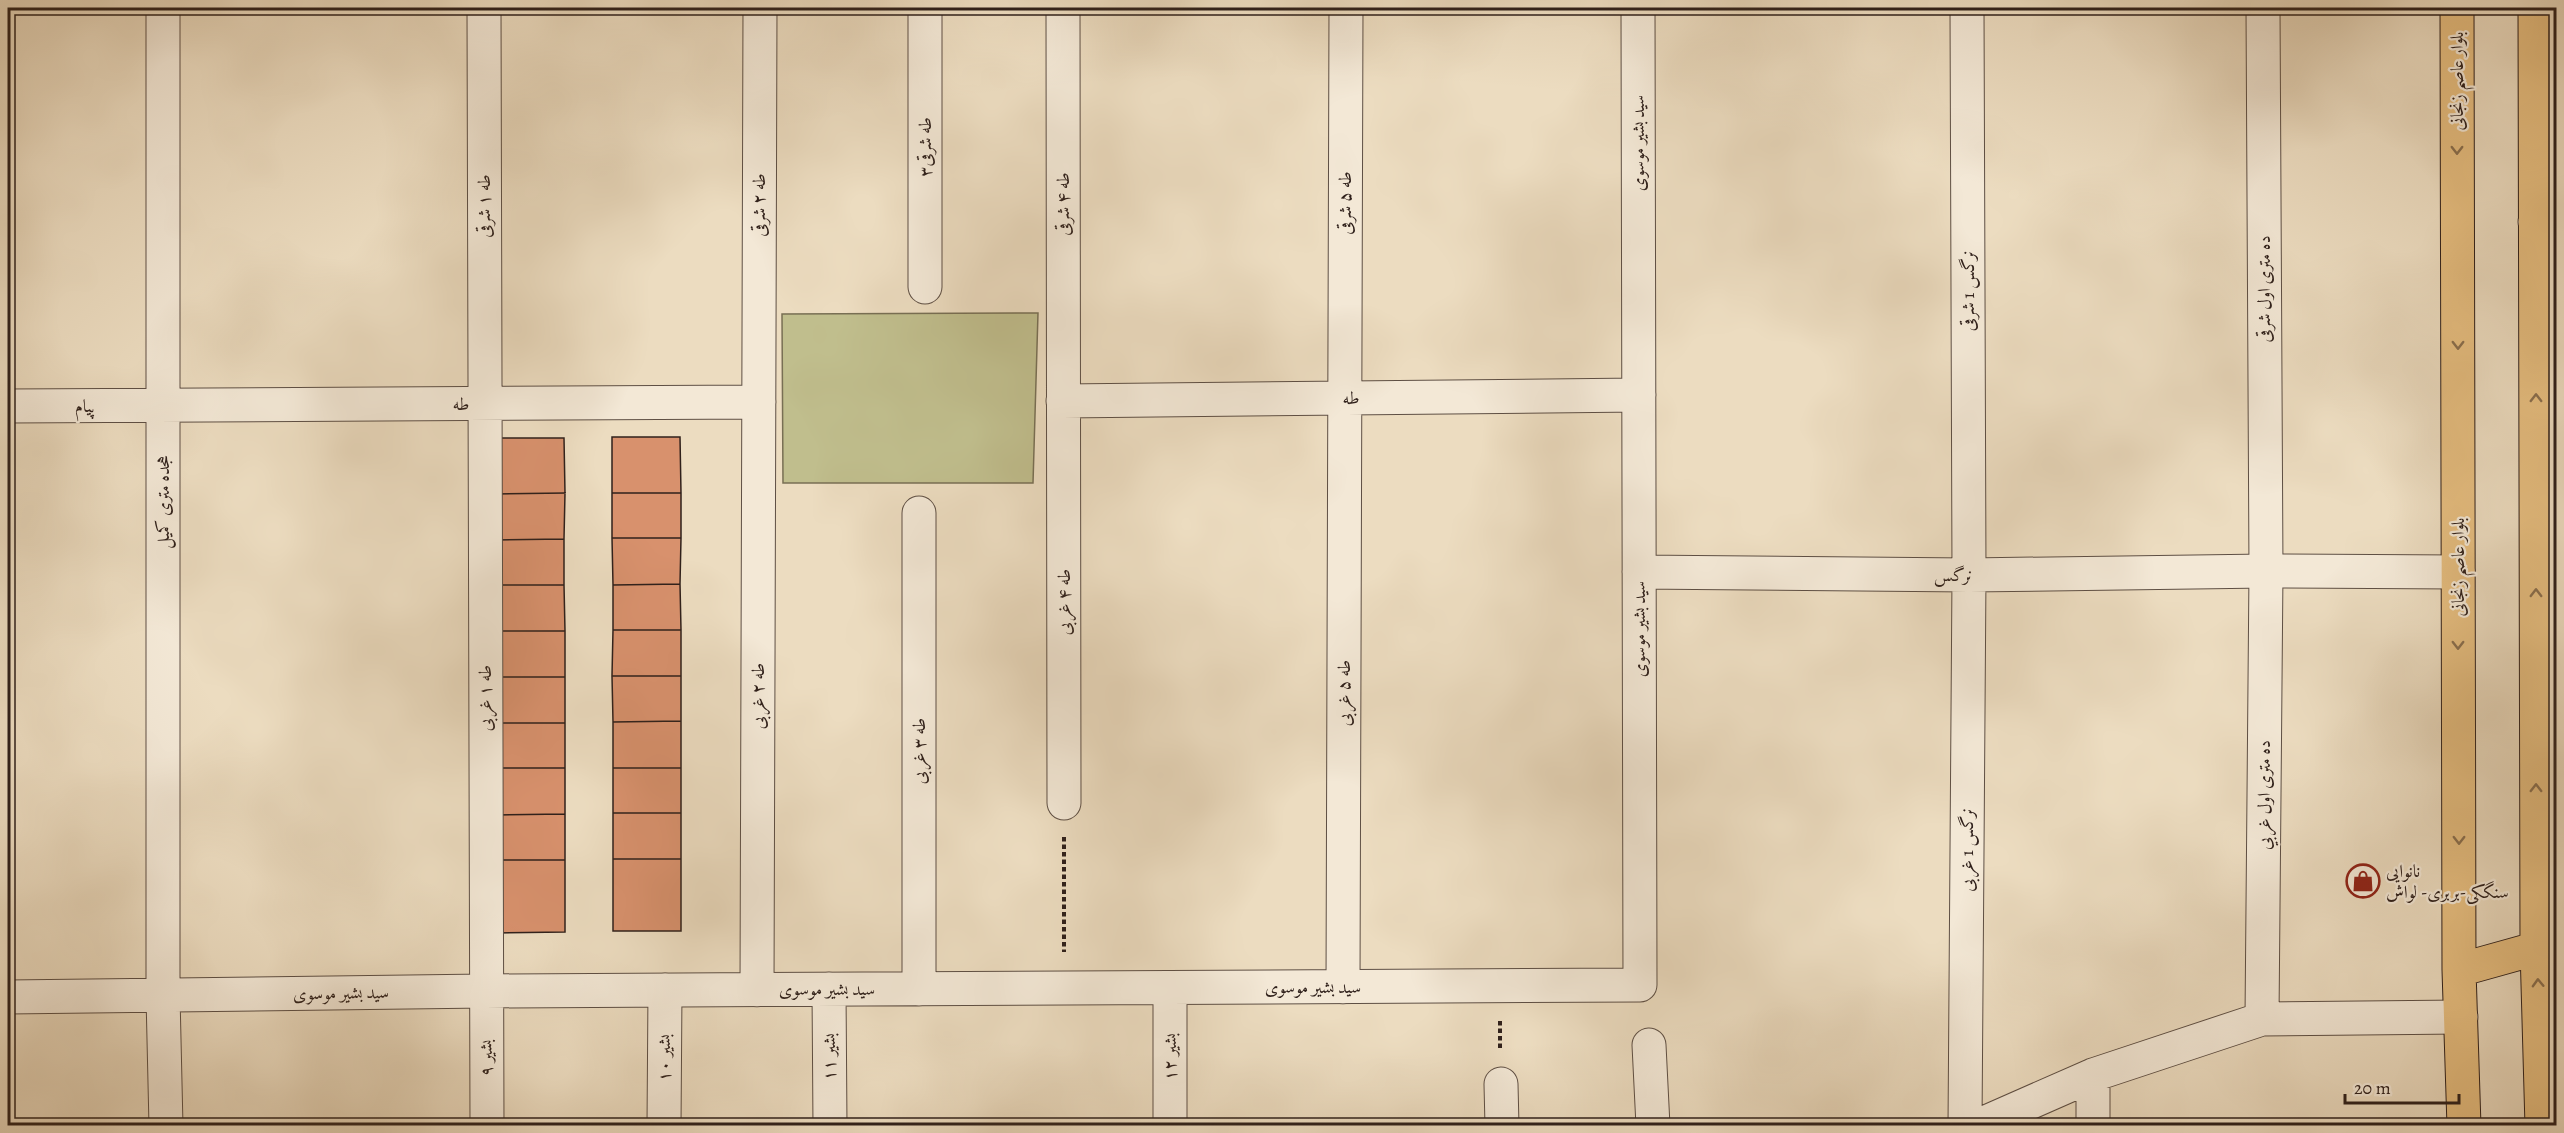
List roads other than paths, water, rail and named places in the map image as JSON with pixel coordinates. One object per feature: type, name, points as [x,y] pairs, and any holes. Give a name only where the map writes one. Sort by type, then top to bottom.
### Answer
[{"type":"main road","name":"بلوار عاصم زنجانی","points":[[2457,8],[2459,970],[2464,1125]]},
{"type":"main road","points":[[2535,8],[2546,222],[2547,946],[2542,1125]]},
{"type":"main road","points":[[2459,970],[2547,946]]},
{"type":"street","name":"هجده متری کمیل","points":[[163,8],[163,996],[166,1125]]},
{"type":"street","name":"طه ۱ شرقی","points":[[484,8],[485,404]]},
{"type":"street","name":"طه ۲ شرقی","points":[[759,402],[760,8]]},
{"type":"street","name":"طه شرقی۳","points":[[925,8],[925,287]]},
{"type":"street","name":"طه ۴ شرقی","points":[[1063,8],[1063,400]]},
{"type":"street","name":"طه ۵ شرقی","points":[[1345,399],[1346,8]]},
{"type":"street","name":"سید بشیر موسوی","points":[[8,997],[485,991],[1640,985],[1638,8]]},
{"type":"street","name":"نرگس 1 شرقی","points":[[1966,8],[1969,575]]},
{"type":"street","name":"ده متری اول شرقی","points":[[2263,8],[2266,571]]},
{"type":"street","name":"طه","points":[[1063,400],[1639,395]]},
{"type":"street","name":"طه ۵ غربی","points":[[1343,987],[1345,399]]},
{"type":"street","name":"طه ۴ غربی","points":[[1063,400],[1064,803]]},
{"type":"street","name":"طه","points":[[163,406],[759,402]]},
{"type":"street","name":"طه ۲ غربی","points":[[757,990],[759,402]]},
{"type":"street","name":"طه ۱ غربی","points":[[485,404],[485,991]]},
{"type":"street","name":"پیام","points":[[8,406],[163,406]]},
{"type":"street","name":"طه ۳ غربی","points":[[920,513],[920,989]]},
{"type":"street","name":"نرگس","points":[[1639,572],[1969,575],[2266,571],[2458,572]]},
{"type":"street","name":"ده متری اول غربي","points":[[2262,1019],[2266,571]]},
{"type":"street","name":"نرگس 1 غربی","points":[[1965,1125],[1969,575]]},
{"type":"street","name":"بشیر ۱۲","points":[[1170,988],[1170,1125]]},
{"type":"street","name":"بشیر ۱۱","points":[[829,989],[830,1125]]},
{"type":"street","name":"بشیر ۱۰","points":[[664,1125],[665,990]]},
{"type":"street","name":"بشیر ۹","points":[[485,991],[487,1125]]},
{"type":"street","points":[[1977,1125],[2092,1075],[2262,1019],[2461,1017]]},
{"type":"street","points":[[1649,1045],[1653,1125]]},
{"type":"street","points":[[2092,1075],[2093,1125]]},
{"type":"street","points":[[1501,1084],[1502,1125]]},
{"type":"place","name":"نانوایی سنگکی-بربری- لواش","points":[[2363,881]]}]
